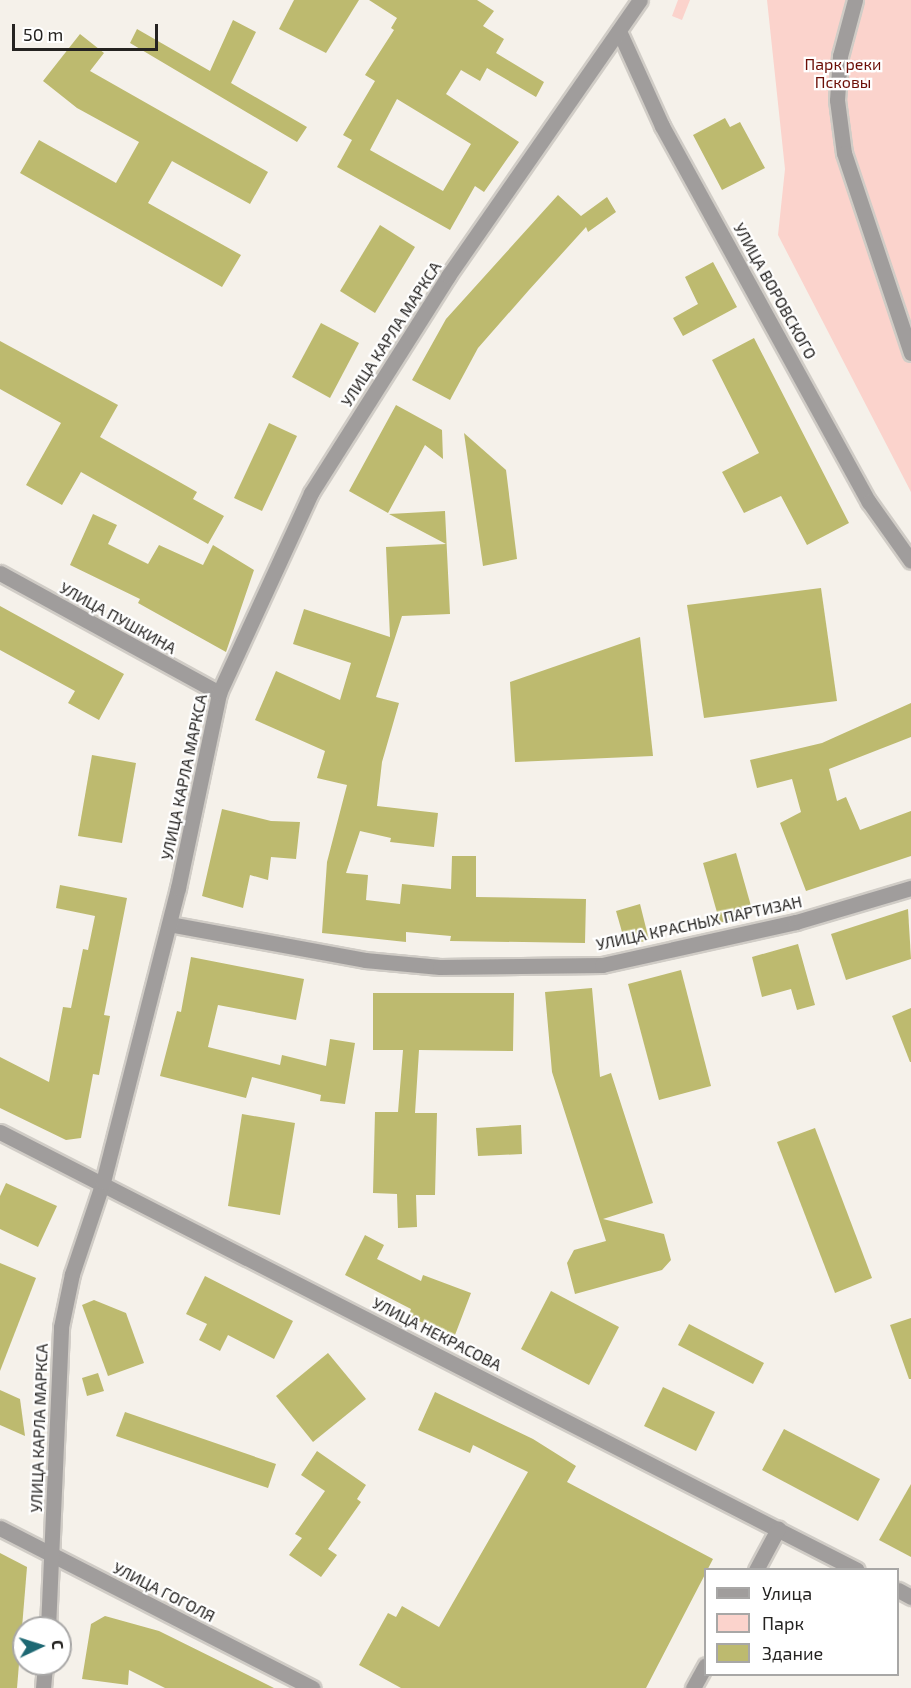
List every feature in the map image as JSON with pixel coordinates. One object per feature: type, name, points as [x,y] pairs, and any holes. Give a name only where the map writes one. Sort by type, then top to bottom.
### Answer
[{"type":"street","name":"УЛИЦА КАРЛА МАРКСА","points":[[49,1616],[54,1557],[61,1327],[72,1274],[103,1182],[169,924],[219,693],[311,493],[448,276],[640,0]]},
{"type":"street","points":[[855,0],[840,56],[837,100],[842,144],[850,181],[911,352]]},
{"type":"street","name":"УЛИЦА ВОРОВСКОГО","points":[[619,31],[662,126],[869,502],[911,561]]},
{"type":"street","name":"УЛИЦА ПУШКИНА","points":[[0,573],[219,693]]},
{"type":"street","name":"УЛИЦА КРАСНЫХ ПАРТИЗАН","points":[[169,924],[376,961],[440,967],[602,965],[796,922],[911,888]]},
{"type":"street","name":"УЛИЦА НЕКРАСОВА","points":[[0,1132],[103,1182],[855,1568]]},
{"type":"street","name":"УЛИЦА ГОГОЛЯ","points":[[0,1528],[312,1688]]},
{"type":"street","points":[[757,1568],[778,1529]]},
{"type":"street","points":[[693,1688],[704,1667]]},
{"type":"green space","points":[[678,0],[690,0],[682,20],[672,16]]},
{"type":"green space","name":"Парк реки Псковы","points":[[767,0],[911,0],[911,492],[778,235],[785,169]]},
{"type":"building","points":[[294,0],[359,0],[326,53],[279,29]]},
{"type":"building","points":[[369,0],[477,0],[494,11],[483,26],[504,39],[496,53],[544,82],[536,97],[487,68],[480,81],[461,70],[446,94],[519,142],[484,192],[475,186],[450,230],[337,167],[352,140],[343,135],[375,81],[365,75],[394,30],[391,28],[397,18]],"holes":[[[397,99],[471,144],[443,191],[370,150]]]},
{"type":"building","points":[[233,20],[256,32],[231,83],[307,127],[297,142],[130,43],[137,29],[210,71]]},
{"type":"building","points":[[80,34],[104,53],[90,71],[268,172],[250,204],[172,161],[148,203],[241,255],[222,287],[20,173],[39,140],[116,183],[139,142],[77,108],[43,81]]},
{"type":"building","points":[[725,118],[730,127],[740,122],[765,168],[722,190],[693,135]]},
{"type":"building","points":[[558,195],[581,216],[607,197],[616,212],[588,232],[586,227],[529,290],[478,348],[450,400],[412,380],[446,319]]},
{"type":"building","points":[[380,225],[415,247],[375,313],[340,291]]},
{"type":"building","points":[[713,262],[737,307],[683,336],[673,318],[698,304],[685,277]]},
{"type":"building","points":[[321,323],[359,343],[330,398],[292,377]]},
{"type":"building","points":[[754,338],[849,523],[807,545],[781,496],[744,513],[722,472],[759,453],[712,360]]},
{"type":"building","points":[[0,341],[118,405],[100,437],[197,492],[193,499],[224,516],[208,544],[81,472],[62,505],[26,485],[61,423],[0,389]]},
{"type":"building","points":[[396,405],[442,430],[443,459],[425,445],[388,513],[349,491]]},
{"type":"building","points":[[269,423],[297,436],[262,511],[234,498]]},
{"type":"building","points":[[464,433],[506,470],[517,559],[483,566]]},
{"type":"building","points":[[445,511],[450,614],[402,616],[376,697],[399,703],[382,762],[377,806],[438,813],[434,847],[390,842],[391,838],[360,831],[346,873],[368,875],[366,900],[400,904],[402,884],[451,889],[452,856],[476,856],[476,897],[586,899],[585,943],[450,941],[451,936],[406,932],[406,942],[322,933],[327,862],[347,785],[317,778],[325,751],[255,720],[276,671],[340,700],[351,663],[293,644],[304,609],[390,637],[386,547],[446,544],[389,514]]},
{"type":"building","points":[[93,514],[117,525],[108,544],[148,564],[159,545],[203,565],[213,545],[254,570],[226,652],[138,603],[140,599],[70,565]]},
{"type":"building","points":[[821,588],[837,701],[704,718],[687,605]]},
{"type":"building","points":[[0,606],[124,674],[99,720],[68,703],[75,691],[0,650]]},
{"type":"building","points":[[640,637],[653,756],[515,762],[510,682]]},
{"type":"building","points":[[911,703],[911,737],[829,769],[837,801],[846,797],[860,830],[911,811],[911,856],[806,891],[780,823],[801,812],[792,779],[757,788],[750,760],[822,743]]},
{"type":"building","points":[[92,755],[136,763],[122,843],[78,836]]},
{"type":"building","points":[[222,809],[271,821],[300,822],[296,859],[271,857],[268,880],[250,875],[243,908],[202,896]]},
{"type":"building","points":[[736,853],[753,913],[720,923],[703,863]]},
{"type":"building","points":[[60,885],[127,898],[104,1015],[110,1016],[99,1075],[93,1074],[81,1138],[66,1140],[0,1108],[0,1057],[49,1082],[63,1007],[71,1008],[83,949],[88,950],[95,916],[56,908]]},
{"type":"building","points":[[640,904],[649,940],[626,946],[616,911]]},
{"type":"building","points":[[908,909],[911,959],[846,980],[831,934]]},
{"type":"building","points":[[798,944],[815,1005],[797,1010],[791,989],[762,997],[752,957]]},
{"type":"building","points":[[191,957],[304,979],[296,1020],[218,1005],[208,1047],[280,1065],[282,1055],[326,1066],[330,1039],[355,1043],[345,1104],[320,1101],[321,1095],[252,1077],[246,1098],[160,1076],[177,1011],[181,1012]]},
{"type":"building","points":[[681,970],[711,1086],[659,1100],[628,984]]},
{"type":"building","points":[[592,988],[600,1077],[611,1073],[653,1203],[603,1219],[664,1234],[671,1260],[662,1270],[575,1294],[567,1263],[574,1250],[606,1241],[552,1072],[545,992]]},
{"type":"building","points":[[373,993],[514,993],[513,1051],[419,1050],[415,1113],[437,1113],[435,1195],[416,1195],[417,1227],[398,1228],[397,1194],[373,1193],[375,1112],[398,1112],[403,1050],[373,1050]]},
{"type":"building","points":[[911,1008],[911,1062],[910,1062],[892,1016]]},
{"type":"building","points":[[242,1114],[295,1123],[280,1215],[228,1206]]},
{"type":"building","points":[[521,1125],[522,1154],[478,1156],[476,1128]]},
{"type":"building","points":[[815,1128],[872,1278],[835,1293],[777,1142]]},
{"type":"building","points":[[6,1183],[57,1206],[38,1247],[0,1229],[0,1196]]},
{"type":"building","points":[[365,1235],[384,1245],[377,1259],[421,1281],[423,1275],[471,1293],[455,1335],[408,1317],[411,1309],[345,1275]]},
{"type":"building","points":[[0,1263],[36,1278],[0,1371]]},
{"type":"building","points":[[205,1276],[293,1321],[274,1359],[228,1335],[220,1351],[199,1340],[207,1324],[186,1314]]},
{"type":"building","points":[[551,1291],[619,1327],[589,1385],[521,1349]]},
{"type":"building","points":[[94,1300],[126,1313],[144,1363],[108,1376],[82,1305]]},
{"type":"building","points":[[911,1318],[911,1379],[909,1379],[890,1325]]},
{"type":"building","points":[[689,1324],[764,1363],[753,1384],[678,1345]]},
{"type":"building","points":[[328,1353],[366,1399],[313,1442],[276,1396]]},
{"type":"building","points":[[98,1373],[104,1391],[87,1396],[82,1378]]},
{"type":"building","points":[[663,1387],[715,1412],[696,1451],[644,1426]]},
{"type":"building","points":[[0,1390],[20,1399],[25,1436],[0,1425]]},
{"type":"building","points":[[435,1392],[533,1439],[576,1466],[567,1482],[713,1559],[708,1568],[704,1568],[704,1576],[646,1688],[401,1688],[359,1665],[388,1613],[396,1617],[402,1606],[439,1627],[528,1472],[473,1445],[470,1453],[418,1430]]},
{"type":"building","points":[[125,1412],[276,1464],[268,1488],[116,1436]]},
{"type":"building","points":[[784,1429],[880,1479],[858,1521],[762,1470]]},
{"type":"building","points":[[317,1451],[366,1485],[357,1499],[361,1502],[328,1549],[337,1555],[321,1577],[289,1555],[302,1538],[295,1534],[325,1491],[301,1475]]},
{"type":"building","points":[[911,1484],[911,1557],[879,1540]]},
{"type":"building","points":[[0,1553],[27,1567],[23,1616],[12,1616],[12,1676],[18,1676],[17,1688],[0,1688]]},
{"type":"building","points":[[105,1616],[159,1631],[274,1688],[165,1688],[129,1670],[128,1685],[82,1679],[91,1624]]}]
